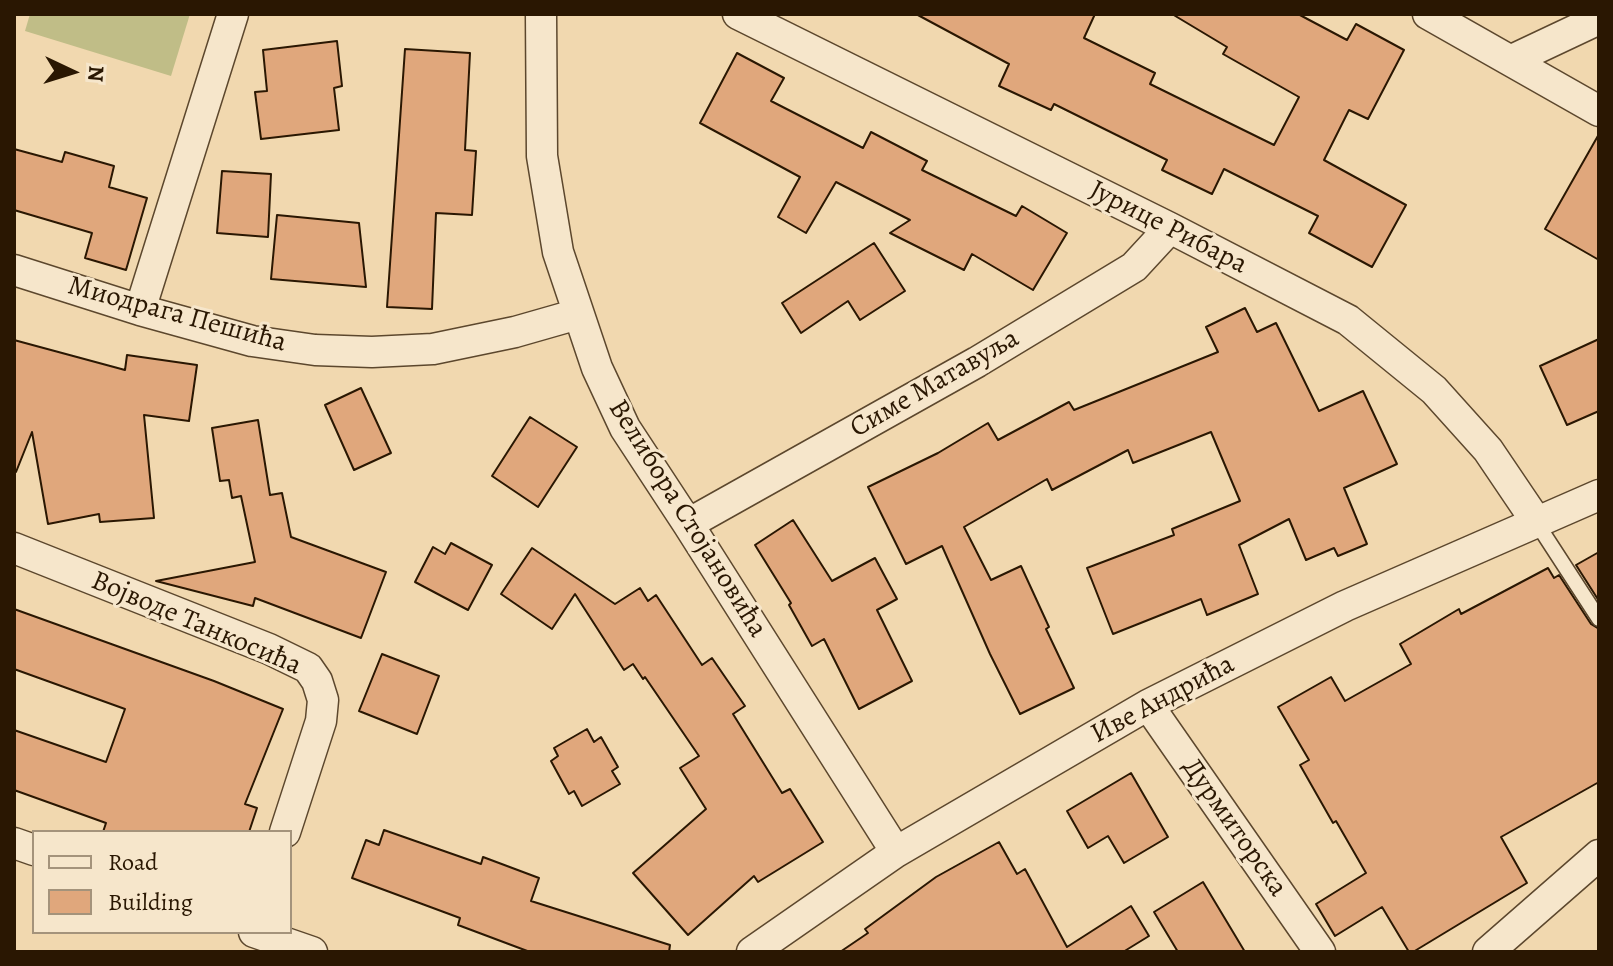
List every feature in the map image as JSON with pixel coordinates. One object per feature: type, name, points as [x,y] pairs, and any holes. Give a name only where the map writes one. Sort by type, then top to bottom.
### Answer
[{"type":"street","points":[[140,310],[233,14]]},
{"type":"street","name":"Велибора Стојановића","points":[[541,14],[542,156],[558,252],[597,368],[625,428],[896,852]]},
{"type":"street","name":"Јурице Рибара","points":[[738,14],[1170,228],[1348,320],[1434,390],[1488,450],[1536,521]]},
{"type":"street","points":[[1428,14],[1599,111]]},
{"type":"street","points":[[1512,60],[1599,19]]},
{"type":"street","name":"Симе Матавуља","points":[[688,524],[977,362],[1121,275],[1134,267],[1170,228]]},
{"type":"street","name":"Миодрага Пешића","points":[[14,270],[252,341],[315,350],[372,352],[433,349],[515,332],[578,314]]},
{"type":"street","name":"Иве Андрића","points":[[752,952],[896,852],[1148,705],[1345,606],[1599,495]]},
{"type":"street","name":"Војводе Танкосића","points":[[14,548],[269,649],[308,668],[317,681],[323,700],[321,721],[286,830]]},
{"type":"street","name":"Дурмиторска","points":[[1148,705],[1320,952]]},
{"type":"street","points":[[1488,952],[1599,855]]},
{"type":"street","points":[[260,934],[312,952]]},
{"type":"lane","points":[[1536,521],[1599,619]]},
{"type":"shaded area","points":[[30,14],[190,14],[171,76],[25,31]]},
{"type":"building","points":[[916,14],[1095,14],[1084,38],[1155,73],[1150,84],[1274,145],[1299,97],[1223,54],[1227,47],[1172,14],[1298,14],[1347,40],[1356,24],[1404,50],[1368,119],[1349,110],[1324,160],[1406,205],[1372,267],[1309,233],[1318,216],[1224,169],[1212,194],[1162,170],[1167,160],[1054,104],[1051,110],[999,86],[1009,64]]},
{"type":"building","points":[[337,41],[342,86],[334,88],[339,130],[261,139],[255,92],[267,91],[263,50]]},
{"type":"building","points":[[405,49],[470,53],[465,150],[476,151],[472,215],[436,213],[432,309],[387,307]]},
{"type":"building","points":[[737,53],[784,78],[771,101],[863,148],[871,132],[927,161],[922,170],[1016,216],[1022,206],[1067,233],[1033,290],[972,254],[964,270],[890,233],[910,220],[836,182],[806,233],[778,217],[800,177],[700,123]]},
{"type":"building","points":[[1599,134],[1599,260],[1545,229]]},
{"type":"building","points":[[14,149],[62,162],[65,152],[114,166],[109,187],[147,198],[126,270],[85,258],[92,233],[14,210]]},
{"type":"building","points":[[222,171],[271,174],[268,237],[217,233]]},
{"type":"building","points":[[277,215],[359,223],[366,287],[271,279]]},
{"type":"building","points":[[874,243],[905,291],[860,320],[848,301],[801,333],[782,303]]},
{"type":"building","points":[[1245,308],[1257,332],[1276,323],[1319,411],[1363,391],[1397,464],[1344,488],[1367,544],[1338,556],[1334,548],[1306,560],[1289,519],[1239,545],[1258,594],[1207,615],[1201,599],[1113,634],[1087,568],[1174,535],[1172,529],[1240,501],[1211,432],[1133,463],[1128,450],[1052,490],[1047,479],[964,527],[991,580],[1021,566],[1074,688],[1020,714],[942,546],[906,564],[868,487],[938,453],[988,423],[998,440],[1069,402],[1074,410],[1218,352],[1206,327]]},
{"type":"building","points":[[1599,339],[1599,411],[1567,425],[1540,366]]},
{"type":"building","points":[[14,340],[125,370],[127,355],[197,365],[189,421],[144,415],[154,518],[100,522],[99,514],[48,524],[32,432],[14,472]]},
{"type":"building","points":[[361,388],[391,453],[354,470],[325,405]]},
{"type":"building","points":[[530,417],[577,447],[538,507],[492,476]]},
{"type":"building","points":[[258,420],[270,495],[282,493],[291,537],[386,572],[361,638],[255,598],[253,606],[156,581],[255,562],[241,496],[232,498],[229,480],[220,481],[212,428]]},
{"type":"building","points":[[793,520],[832,581],[875,558],[897,599],[877,610],[912,681],[859,709],[824,639],[812,646],[789,605],[791,603],[755,545]]},
{"type":"building","points":[[451,543],[492,565],[468,610],[415,582],[433,547],[445,554]]},
{"type":"building","points":[[532,548],[615,604],[640,588],[648,601],[656,595],[702,665],[712,658],[745,706],[733,714],[782,793],[790,789],[823,842],[758,882],[754,876],[688,935],[633,873],[706,809],[680,768],[699,756],[645,677],[643,679],[633,664],[624,670],[575,594],[552,629],[501,594]]},
{"type":"building","points":[[1599,552],[1599,601],[1576,565]]},
{"type":"building","points":[[1548,568],[1554,578],[1559,575],[1591,624],[1599,629],[1599,782],[1501,837],[1527,883],[1413,952],[1409,952],[1382,907],[1335,936],[1316,904],[1366,873],[1300,765],[1309,760],[1278,707],[1331,677],[1345,701],[1411,664],[1400,644],[1459,609],[1461,614]]},
{"type":"building","points":[[14,609],[283,709],[245,804],[257,808],[250,830],[104,830],[106,823],[14,790],[14,730],[106,762],[125,709],[14,669]]},
{"type":"building","points":[[382,654],[439,676],[417,734],[359,711]]},
{"type":"building","points":[[587,729],[594,742],[601,737],[618,767],[612,771],[620,784],[582,806],[574,791],[569,794],[551,761],[558,756],[554,748]]},
{"type":"building","points":[[1131,773],[1168,837],[1124,863],[1108,836],[1088,848],[1067,811]]},
{"type":"building","points":[[384,830],[481,864],[483,857],[539,878],[531,901],[670,945],[669,952],[530,952],[458,925],[460,918],[352,878],[366,840],[379,845]]},
{"type":"building","points":[[999,842],[1017,874],[1025,869],[1067,947],[1131,906],[1149,936],[1123,952],[840,952],[868,933],[865,929],[936,877]]},
{"type":"building","points":[[1203,882],[1245,952],[1178,952],[1154,912]]}]
